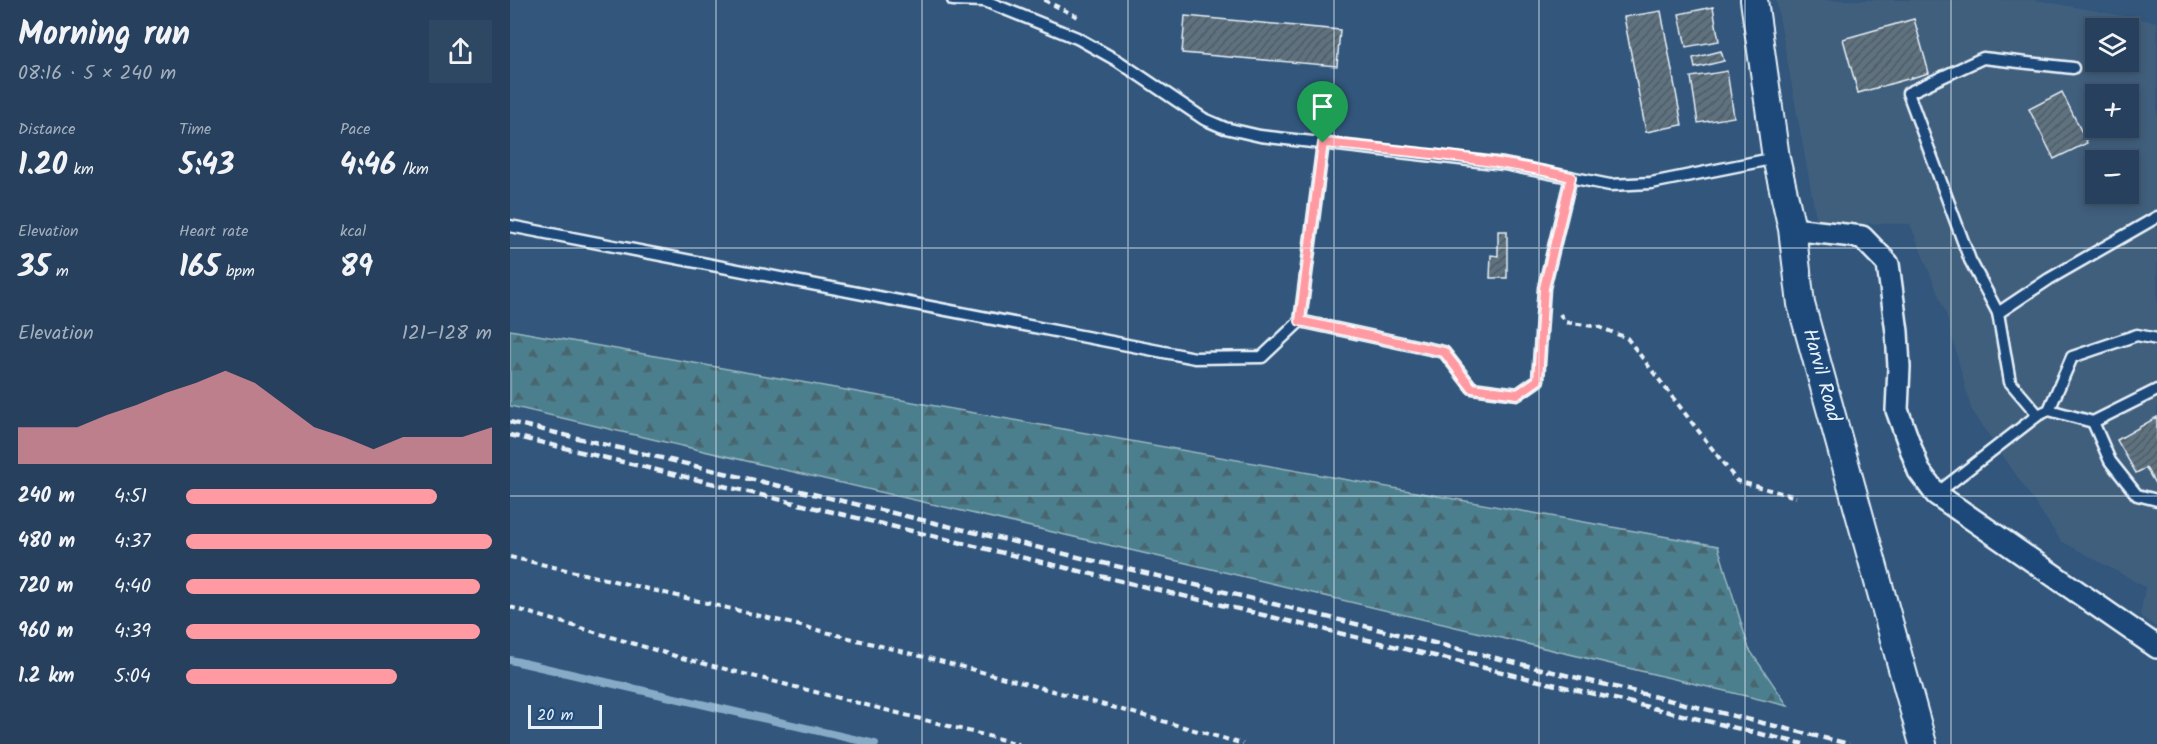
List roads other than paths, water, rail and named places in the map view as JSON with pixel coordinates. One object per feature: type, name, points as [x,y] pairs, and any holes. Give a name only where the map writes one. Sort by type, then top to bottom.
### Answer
[{"type":"street","name":"Harvil Road","points":[[1754,0],[1776,158],[1791,229],[1801,304],[1923,744]]},
{"type":"street","points":[[1791,229],[1862,237],[1888,264],[1897,332],[1899,367],[1897,410],[1919,471],[1936,494],[2157,647]]},
{"type":"lane","points":[[953,0],[985,1],[1077,38],[1118,61],[1204,119],[1225,128],[1260,136],[1493,162],[1610,185],[1651,183],[1776,158]]},
{"type":"lane","points":[[2038,415],[2010,382],[1998,313],[1970,260],[1908,93],[1983,58],[2073,68]]},
{"type":"lane","points":[[510,226],[1195,358],[1262,357],[1300,321],[1323,143]]},
{"type":"lane","points":[[1300,321],[1444,352],[1472,388],[1518,394],[1538,380],[1544,288],[1571,177]]},
{"type":"lane","points":[[1998,313],[2049,279],[2157,217]]},
{"type":"lane","points":[[2049,410],[2072,357],[2137,335],[2157,339]]},
{"type":"lane","points":[[1936,494],[2038,415],[2049,410],[2093,422],[2157,390]]},
{"type":"lane","points":[[2093,422],[2110,461],[2137,495],[2157,501]]},
{"type":"waterway","points":[[510,660],[875,744]]},
{"type":"railway","points":[[510,422],[1200,586],[1849,744]]},
{"type":"railway","points":[[510,435],[1803,744]]}]
